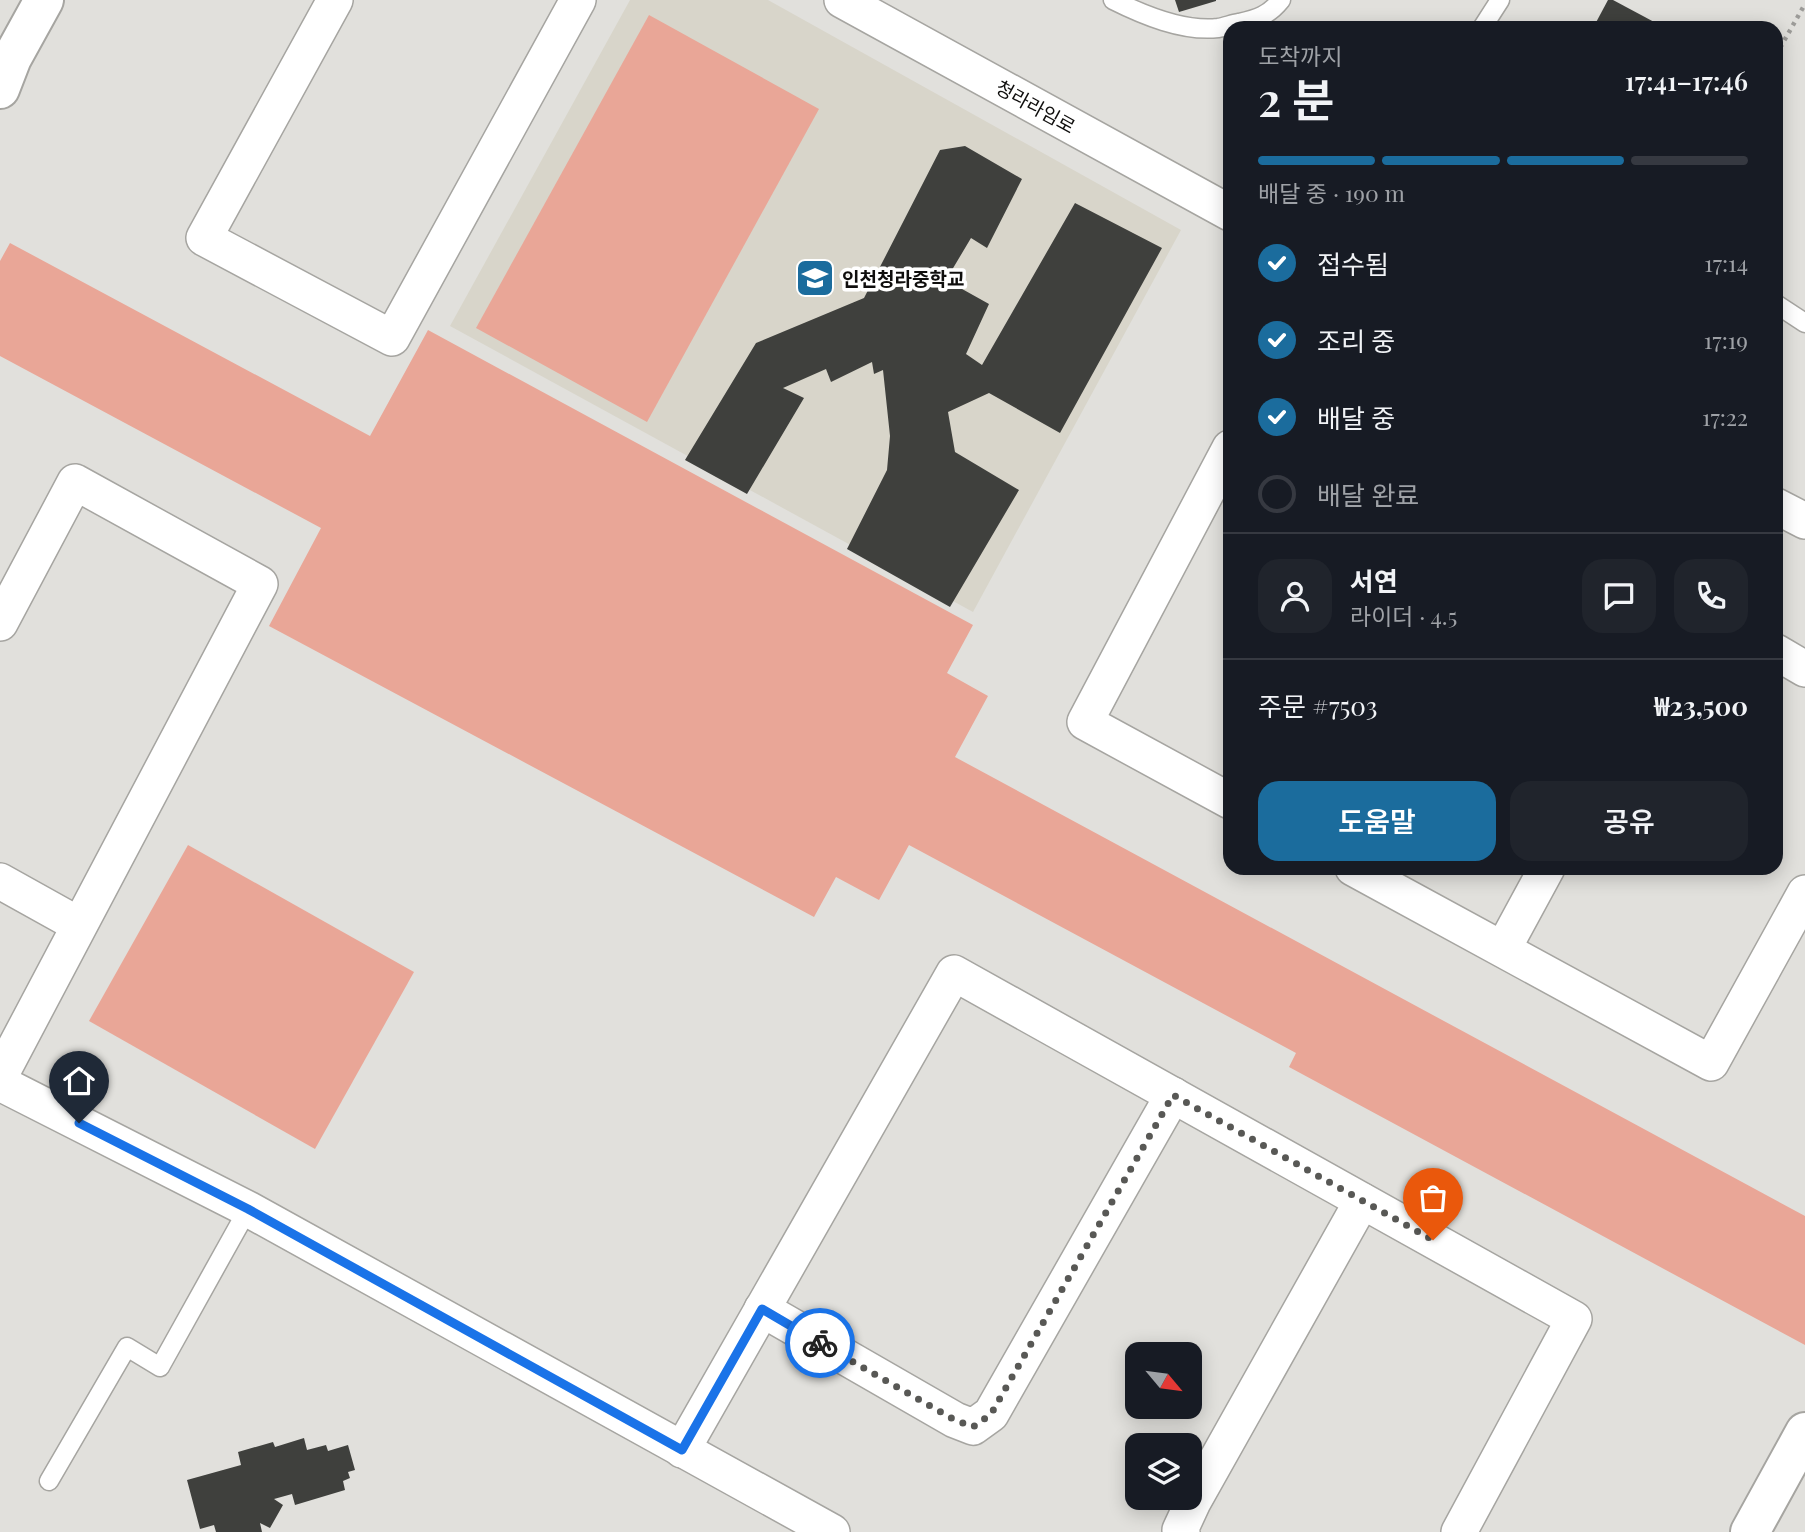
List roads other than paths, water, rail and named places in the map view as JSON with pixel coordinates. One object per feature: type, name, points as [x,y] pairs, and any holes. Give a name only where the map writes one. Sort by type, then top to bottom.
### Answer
[{"type":"street","points":[[4,73],[44,0]]},
{"type":"street","points":[[335,0],[204,238],[392,338],[569,3]]},
{"type":"street","name":"청라라임로","points":[[842,0],[1223,209]]},
{"type":"street","points":[[1223,461],[1085,722],[1223,797]]},
{"type":"street","points":[[0,622],[75,482],[260,584],[0,1076]]},
{"type":"street","points":[[1783,510],[1805,522]]},
{"type":"street","points":[[1783,656],[1805,669]]},
{"type":"street","points":[[1366,875],[1712,1063],[1805,893]]},
{"type":"street","points":[[1503,949],[1543,875]]},
{"type":"street","points":[[0,881],[79,925]]},
{"type":"street","points":[[682,1450],[954,973],[1574,1319],[1459,1532]]},
{"type":"street","points":[[0,1083],[248,1209],[832,1532]]},
{"type":"street","points":[[762,1309],[955,1420],[973,1427],[991,1414],[1173,1095]]},
{"type":"street","points":[[1182,1532],[1180,1530],[1193,1502],[1362,1200]]},
{"type":"street","points":[[1749,1532],[1805,1432]]},
{"type":"lane","points":[[1113,0],[1144,15],[1183,26],[1223,26]]},
{"type":"lane","points":[[1247,21],[1272,12],[1281,0]]},
{"type":"lane","points":[[1486,21],[1500,0]]},
{"type":"lane","points":[[1783,309],[1805,323]]},
{"type":"lane","points":[[49,1481],[127,1347],[160,1367],[248,1209]]},
{"type":"place","name":"인천청라중학교","points":[[815,278]]}]
